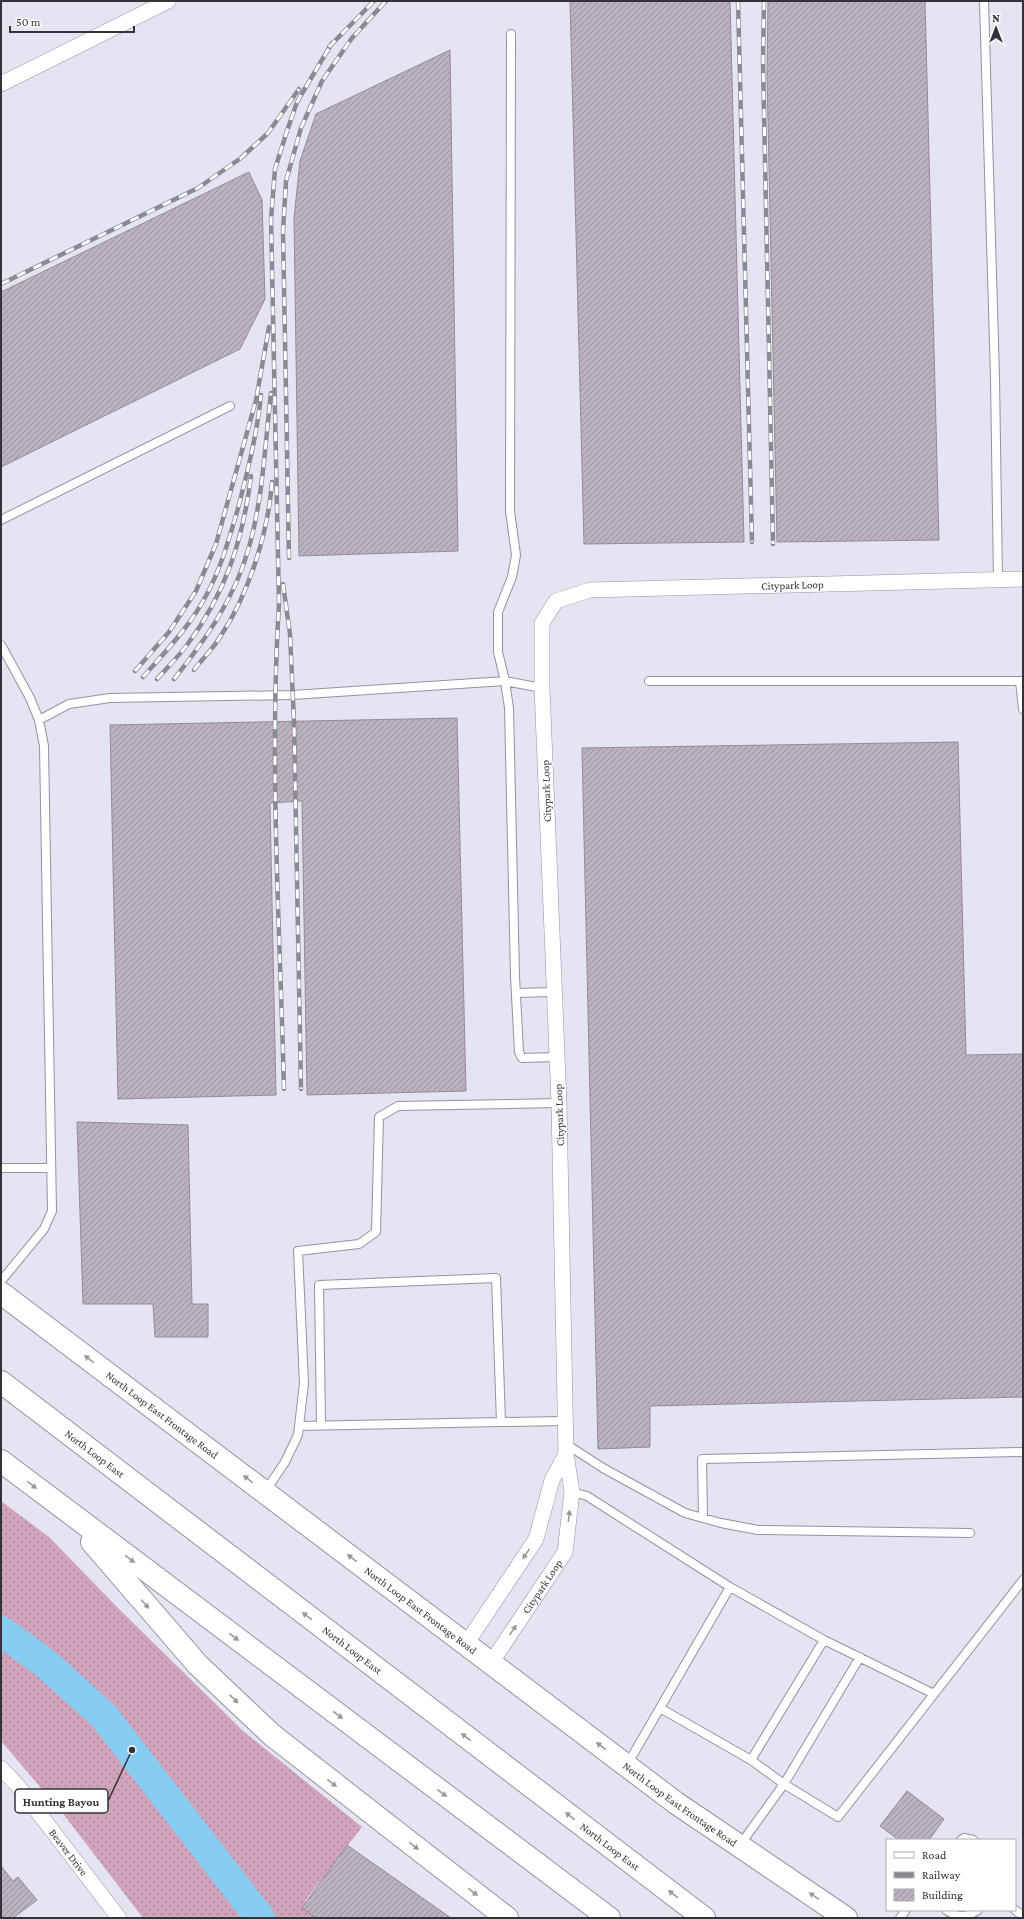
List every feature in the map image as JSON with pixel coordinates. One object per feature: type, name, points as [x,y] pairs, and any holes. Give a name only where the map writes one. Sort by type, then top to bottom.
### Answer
[{"type":"main road","name":"North Loop East Frontage Road","points":[[1,1293],[676,1803],[846,1918]]},
{"type":"main road","name":"North Loop East","points":[[1,1382],[704,1918]]},
{"type":"main road","points":[[1,1461],[65,1511],[609,1918]]},
{"type":"main road","points":[[65,1511],[198,1664],[272,1735],[507,1918]]},
{"type":"street","points":[[1,84],[168,1]]},
{"type":"street","name":"Citypark Loop","points":[[491,1663],[565,1552],[572,1492],[566,1449],[565,1421],[559,1103],[542,688],[542,623],[556,601],[590,590],[1023,579]]},
{"type":"street","points":[[466,1644],[536,1539],[552,1480],[566,1449]]},
{"type":"street","name":"Beaver Drive","points":[[1,1768],[18,1786],[119,1918]]},
{"type":"lane","points":[[984,1],[996,385],[998,580]]},
{"type":"lane","points":[[511,34],[510,511],[516,555],[512,577],[498,612],[498,652],[505,681],[509,708],[516,993],[519,1052],[522,1058],[557,1057]]},
{"type":"lane","points":[[1,520],[230,406]]},
{"type":"lane","points":[[1,645],[30,698],[39,720],[44,746],[52,1168],[52,1211],[44,1229],[1,1281]]},
{"type":"lane","points":[[39,720],[69,704],[110,698],[292,695],[505,681],[542,688]]},
{"type":"lane","points":[[649,681],[1022,681],[1023,710]]},
{"type":"lane","points":[[516,993],[554,992]]},
{"type":"lane","points":[[265,1492],[285,1462],[298,1435],[304,1383],[298,1251],[359,1244],[376,1232],[379,1117],[398,1106],[559,1103]]},
{"type":"lane","points":[[1,1168],[52,1168]]},
{"type":"lane","points":[[321,1425],[319,1284],[496,1278],[501,1422]]},
{"type":"lane","points":[[299,1426],[565,1421]]},
{"type":"lane","points":[[566,1449],[685,1513],[758,1530],[970,1533]]},
{"type":"lane","points":[[703,1518],[702,1459],[1023,1452]]},
{"type":"lane","points":[[572,1492],[587,1496],[730,1587],[824,1640],[934,1694]]},
{"type":"lane","points":[[660,1708],[751,1760],[784,1784],[838,1816],[1023,1580]]},
{"type":"lane","points":[[627,1766],[730,1587]]},
{"type":"lane","points":[[751,1760],[824,1640]]},
{"type":"lane","points":[[739,1846],[784,1784],[860,1657]]},
{"type":"lane","points":[[948,1911],[961,1917],[969,1916],[976,1911]]},
{"type":"shaded area","points":[[1,1501],[49,1537],[117,1607],[243,1731],[362,1827],[305,1901],[325,1918],[143,1918],[64,1815],[1,1741]]},
{"type":"building","points":[[570,1],[730,1],[744,542],[584,544]]},
{"type":"building","points":[[768,1],[925,1],[939,540],[777,542],[767,74]]},
{"type":"building","points":[[450,50],[458,551],[299,556],[294,218],[300,161],[316,114]]},
{"type":"building","points":[[249,172],[262,200],[265,299],[240,349],[1,467],[1,292]]},
{"type":"building","points":[[457,718],[466,1091],[307,1095],[302,801],[270,803],[276,1095],[118,1099],[110,725]]},
{"type":"building","points":[[958,742],[966,1055],[1023,1054],[1023,1397],[650,1406],[650,1447],[598,1449],[582,748]]},
{"type":"building","points":[[77,1122],[188,1125],[192,1304],[208,1304],[208,1337],[155,1337],[153,1304],[83,1304]]},
{"type":"building","points":[[907,1791],[944,1819],[930,1839],[898,1839],[880,1826]]},
{"type":"building","points":[[347,1845],[451,1918],[316,1918],[302,1908]]},
{"type":"building","points":[[1,1866],[13,1881],[18,1877],[37,1900],[13,1918],[1,1918]]},
{"type":"waterway","points":[[1,1631],[45,1663],[103,1715],[260,1918]]},
{"type":"railway","points":[[329,47],[374,1]]},
{"type":"railway","points":[[289,558],[283,231],[286,181],[301,128],[322,81],[352,38],[386,1]]},
{"type":"railway","points":[[738,1],[752,542]]},
{"type":"railway","points":[[764,1],[763,62],[773,544]]},
{"type":"railway","points":[[284,1089],[275,786],[276,664],[279,604],[271,219],[275,169],[297,102],[332,43]]},
{"type":"railway","points":[[1,284],[198,188],[241,158],[268,133],[299,89]]},
{"type":"railway","points":[[135,671],[169,632],[196,591],[216,544],[256,400],[269,327]]},
{"type":"railway","points":[[174,679],[197,649],[228,601],[243,566],[258,509],[271,393]]},
{"type":"railway","points":[[143,677],[178,636],[202,604],[217,573],[237,512],[254,440],[261,395]]},
{"type":"railway","points":[[157,679],[187,645],[201,625],[222,585],[231,565],[238,543],[248,499],[251,476]]},
{"type":"railway","points":[[194,670],[220,637],[240,602],[248,583],[266,522],[272,482]]},
{"type":"railway","points":[[283,584],[290,634],[294,721],[301,1089]]},
{"type":"place","name":"Hunting Bayou","points":[[132,1750]]}]
